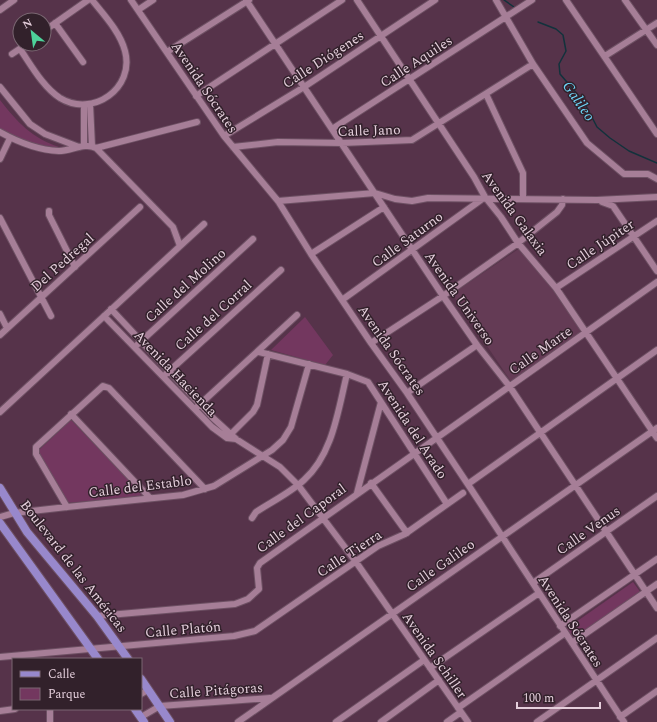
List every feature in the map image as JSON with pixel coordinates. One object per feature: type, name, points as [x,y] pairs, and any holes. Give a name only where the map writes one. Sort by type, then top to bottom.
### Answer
[{"type":"main road","name":"Boulevard de las Américas","points":[[0,488],[27,532],[97,616],[127,658]]},
{"type":"main road","points":[[0,523],[97,658]]},
{"type":"main road","points":[[142,682],[145,692],[160,706],[170,722]]},
{"type":"main road","points":[[136,710],[142,720]]},
{"type":"street","points":[[0,10],[14,0]]},
{"type":"street","points":[[52,25],[88,0]]},
{"type":"street","points":[[22,52],[54,93],[69,102],[87,104],[102,101],[114,93],[123,79],[127,67],[125,50],[122,42],[92,0]]},
{"type":"street","name":"Avenida Sócrates","points":[[131,0],[224,136],[278,201],[311,254],[371,343],[438,438],[622,719]]},
{"type":"street","points":[[138,10],[153,0]]},
{"type":"street","points":[[196,96],[342,0]]},
{"type":"street","name":"Avenida Galaxia","points":[[357,0],[485,197],[502,217],[518,243],[556,288],[617,379],[655,430],[657,438]]},
{"type":"street","name":"Calle Diógenes","points":[[224,136],[304,87],[435,0]]},
{"type":"street","points":[[496,0],[509,15],[533,64],[587,143],[624,174],[648,174],[657,179]]},
{"type":"street","name":"Calle Aquiles","points":[[332,129],[509,15],[521,3],[532,0]]},
{"type":"street","points":[[566,0],[654,126],[657,134]]},
{"type":"street","points":[[625,0],[657,45]]},
{"type":"street","points":[[167,52],[247,1]]},
{"type":"street","name":"Avenida Universo","points":[[247,1],[412,251],[477,345],[510,387],[657,608]]},
{"type":"street","points":[[55,23],[83,62]]},
{"type":"street","points":[[605,56],[657,23]]},
{"type":"street","name":"Calle Jano","points":[[233,148],[278,142],[342,143],[405,141],[420,136],[438,123],[533,64]]},
{"type":"street","points":[[0,86],[30,124],[45,134],[82,147]]},
{"type":"street","points":[[486,94],[523,173],[523,199]]},
{"type":"street","points":[[82,147],[87,104]]},
{"type":"street","points":[[87,104],[94,147],[174,227],[180,246]]},
{"type":"street","points":[[0,132],[10,138],[40,149],[68,151],[82,147],[94,147],[197,122]]},
{"type":"street","points":[[0,159],[10,138]]},
{"type":"street","points":[[278,201],[375,193],[395,199],[412,201],[428,198],[485,197],[597,200],[657,197]]},
{"type":"street","name":"Calle Saturno","points":[[342,300],[485,197]]},
{"type":"street","points":[[371,343],[443,296],[518,243],[557,212],[562,205],[563,199]]},
{"type":"street","points":[[597,200],[614,206],[657,271]]},
{"type":"street","name":"Del Pedregal","points":[[0,335],[140,207]]},
{"type":"street","points":[[311,254],[384,207]]},
{"type":"street","points":[[49,211],[49,215],[75,267]]},
{"type":"street","points":[[0,219],[51,316]]},
{"type":"street","name":"Calle Júpiter","points":[[556,288],[657,221]]},
{"type":"street","points":[[0,412],[204,224]]},
{"type":"street","name":"Calle del Molino","points":[[134,348],[253,239]]},
{"type":"street","name":"Calle del Corral","points":[[162,378],[281,270]]},
{"type":"street","name":"Calle Marte","points":[[438,438],[657,282]]},
{"type":"street","name":"Avenida Hacienda","points":[[111,309],[229,436]]},
{"type":"street","points":[[0,314],[7,328]]},
{"type":"street","points":[[194,410],[259,352],[297,315]]},
{"type":"street","name":"Avenida Hacienda","points":[[104,316],[162,378],[212,427],[263,455],[288,474],[356,562]]},
{"type":"street","points":[[407,393],[477,345]]},
{"type":"street","points":[[468,484],[657,350]]},
{"type":"street","name":"Avenida del Arado","points":[[259,352],[346,374],[368,382],[447,504]]},
{"type":"street","points":[[229,436],[253,412],[257,405],[268,354]]},
{"type":"street","name":"Calle del Establo","points":[[0,517],[14,513],[183,495],[205,489],[277,446],[291,427],[309,364]]},
{"type":"street","points":[[252,518],[256,512],[298,485],[313,471],[324,454],[346,374]]},
{"type":"street","points":[[67,507],[36,450],[38,445],[101,386],[106,386],[205,489]]},
{"type":"street","points":[[357,493],[381,402]]},
{"type":"street","points":[[71,414],[150,498]]},
{"type":"street","name":"Calle Galileo","points":[[238,722],[655,430]]},
{"type":"street","name":"Calle del Caporal","points":[[97,616],[215,607],[243,602],[259,589],[258,564],[322,517],[438,438]]},
{"type":"street","points":[[371,483],[407,533]]},
{"type":"street","name":"Calle Tierra","points":[[249,633],[260,629],[378,546],[407,533],[463,494]]},
{"type":"street","name":"Calle Venus","points":[[533,583],[657,496]]},
{"type":"street","points":[[560,626],[657,559]]},
{"type":"street","name":"Avenida Schiller","points":[[356,562],[468,722]]},
{"type":"street","points":[[572,643],[657,584]]},
{"type":"street","points":[[430,668],[539,593]]},
{"type":"street","name":"Calle Platón","points":[[0,657],[234,636],[249,633]]},
{"type":"street","points":[[447,722],[459,710],[565,633]]},
{"type":"street","points":[[537,722],[657,638]]},
{"type":"street","points":[[336,722],[424,660]]},
{"type":"street","points":[[381,722],[439,680]]},
{"type":"street","points":[[622,719],[657,691]]},
{"type":"street","name":"Calle Pitágoras","points":[[142,720],[160,706],[272,698]]},
{"type":"street","points":[[0,710],[12,709]]},
{"type":"street","points":[[50,710],[50,722]]},
{"type":"shaded area","points":[[523,246],[583,334],[512,383],[452,294]]},
{"type":"green space","points":[[0,100],[19,122],[33,134],[59,147],[51,148],[36,145],[0,131]]},
{"type":"green space","points":[[305,317],[333,355],[325,365],[271,350]]},
{"type":"green space","points":[[71,420],[141,493],[140,497],[65,503],[38,451]]},
{"type":"green space","points":[[633,582],[641,593],[574,640],[566,629]]},
{"type":"waterway","name":"Galileo","points":[[504,0],[514,7]]},
{"type":"waterway","name":"Galileo","points":[[538,22],[556,29],[563,35],[566,51],[559,64],[560,74],[584,102],[597,127],[629,151],[657,163]]}]
